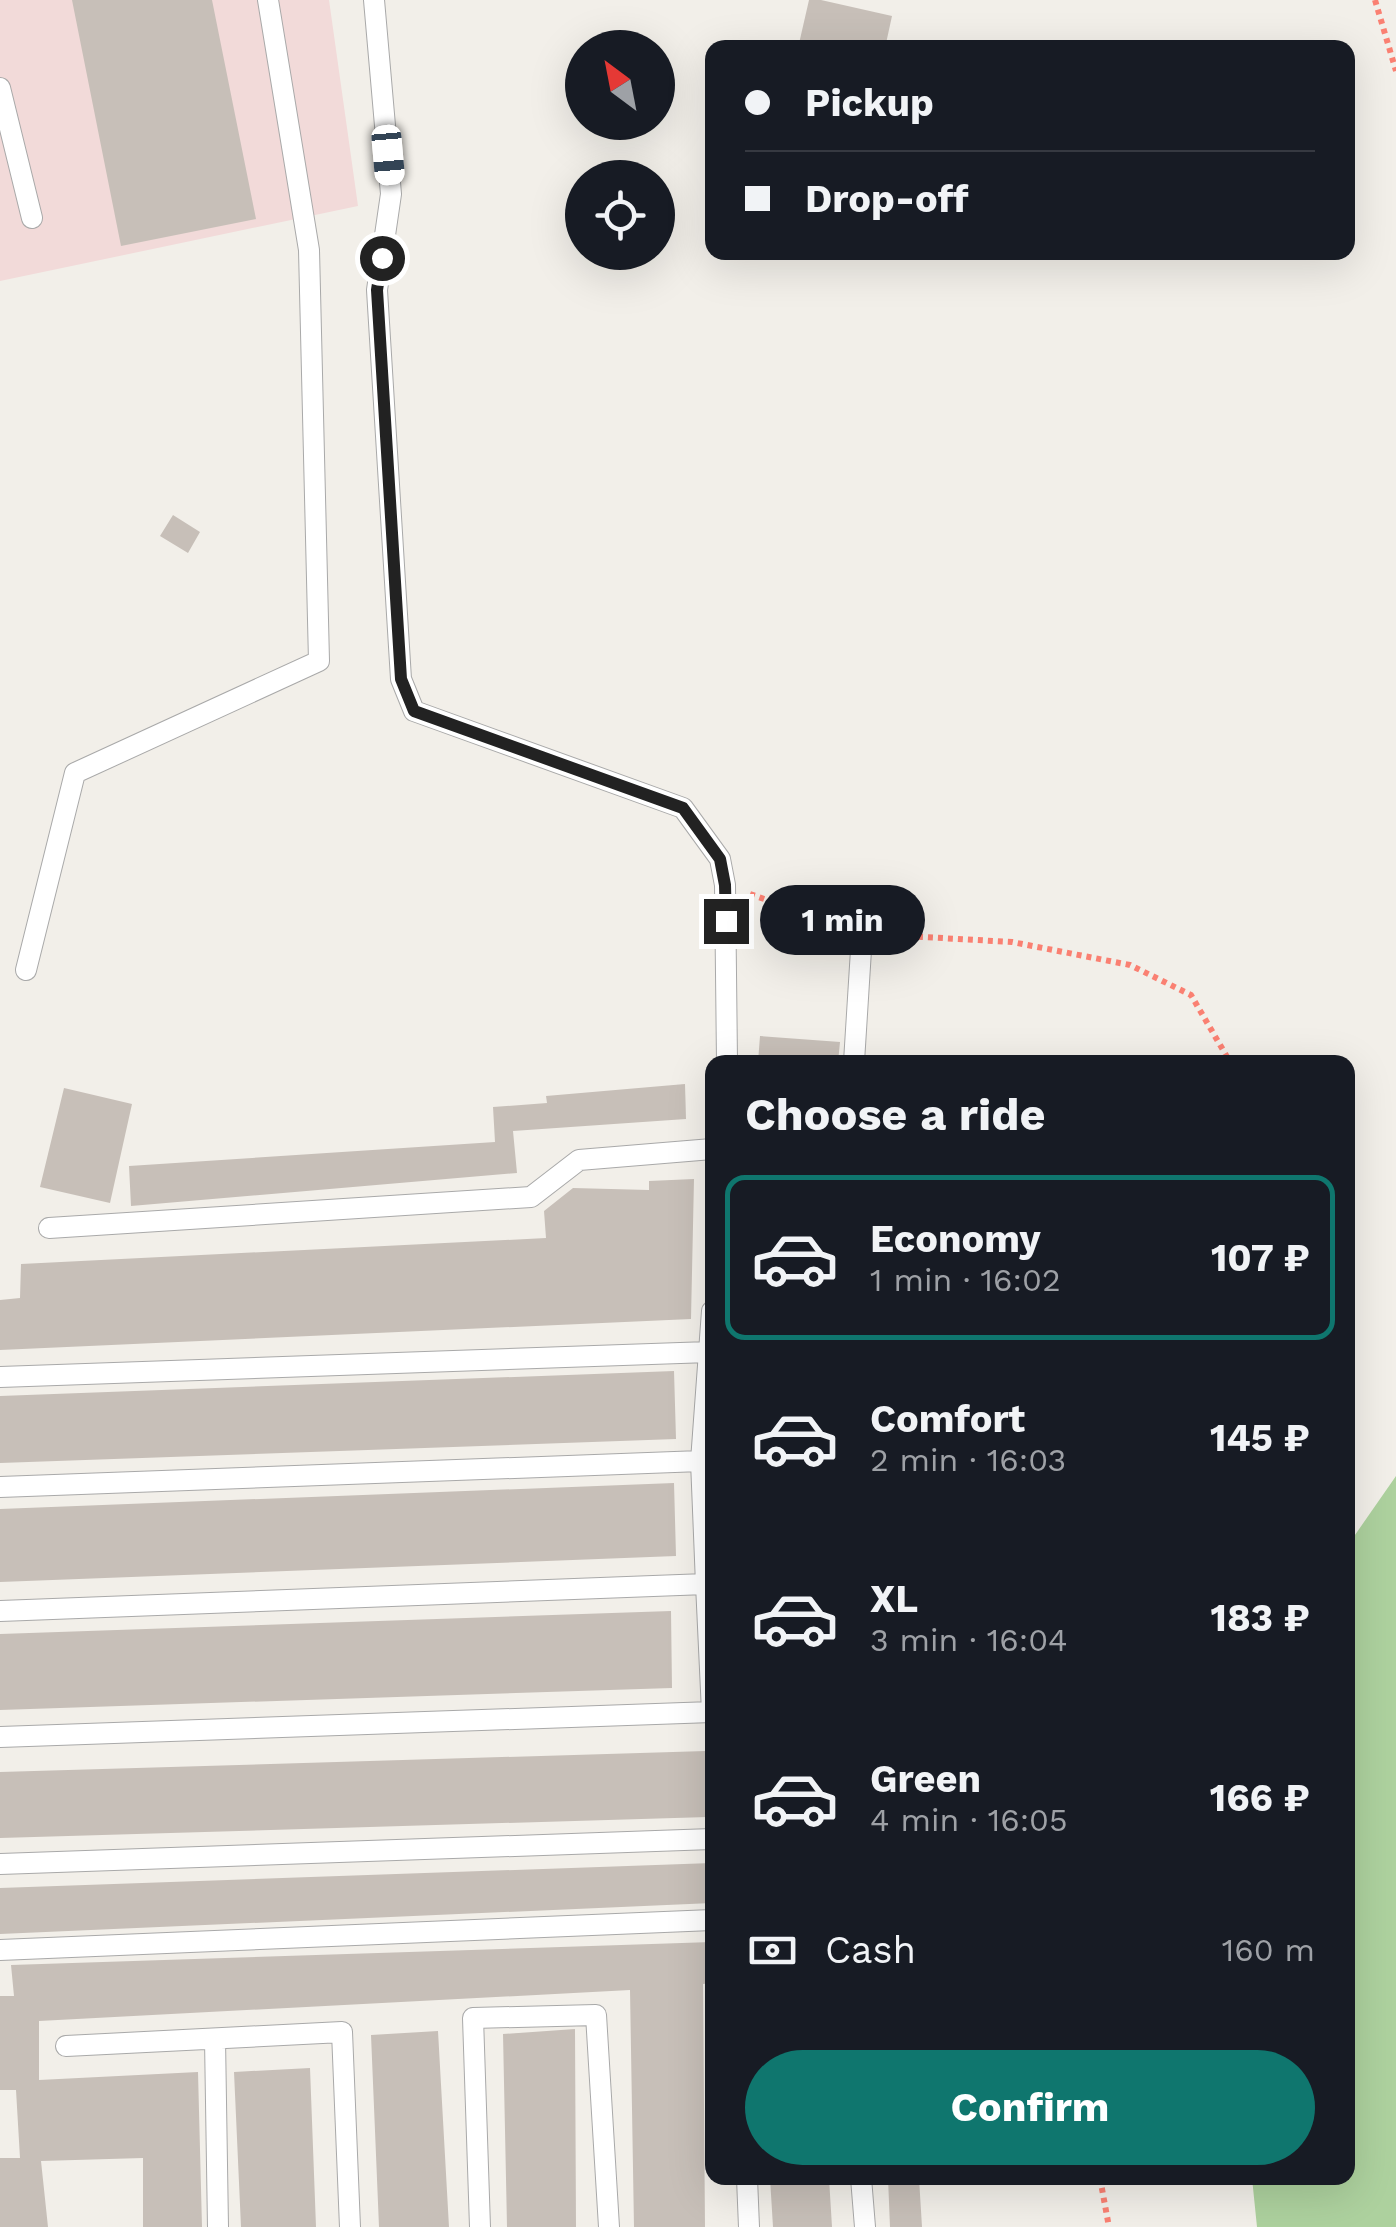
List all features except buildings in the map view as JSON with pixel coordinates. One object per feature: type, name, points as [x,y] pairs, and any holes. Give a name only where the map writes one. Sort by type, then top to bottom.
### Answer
[{"type":"lane","points":[[26,970],[75,773],[320,661],[308,250],[268,0]]},
{"type":"lane","points":[[374,0],[391,194],[377,290],[401,679],[414,711],[683,808],[720,859],[725,885],[726,1055]]},
{"type":"lane","points":[[0,88],[32,218]]},
{"type":"lane","points":[[854,1055],[862,934]]},
{"type":"lane","points":[[49,1228],[531,1197],[579,1160],[705,1151]]},
{"type":"lane","points":[[0,1377],[705,1352]]},
{"type":"lane","points":[[705,1406],[701,1461],[705,1559]]},
{"type":"lane","points":[[0,1487],[701,1461]]},
{"type":"lane","points":[[0,1611],[705,1584]]},
{"type":"lane","points":[[0,1737],[705,1713]]},
{"type":"lane","points":[[0,1864],[705,1839]]},
{"type":"lane","points":[[0,1950],[705,1920]]},
{"type":"lane","points":[[480,2227],[473,2018],[596,2015],[609,2227]]},
{"type":"lane","points":[[66,2046],[342,2032],[350,2227]]},
{"type":"lane","points":[[215,2040],[218,2227]]},
{"type":"lane","points":[[747,2185],[750,2227]]},
{"type":"lane","points":[[862,2185],[864,2227]]},
{"type":"path","points":[[1375,0],[1396,72]]},
{"type":"path","points":[[725,885],[862,934],[1012,942],[1130,965],[1191,995],[1226,1055]]},
{"type":"path","points":[[1101,2185],[1109,2227]]},
{"type":"shaded area","points":[[0,0],[329,0],[358,206],[0,281]]},
{"type":"green space","points":[[1396,1476],[1396,2227],[1257,2227],[1253,2185],[1355,2185],[1355,1535]]},
{"type":"route","points":[[382,258],[377,290],[401,679],[414,711],[683,808],[720,859],[726,921]]}]
